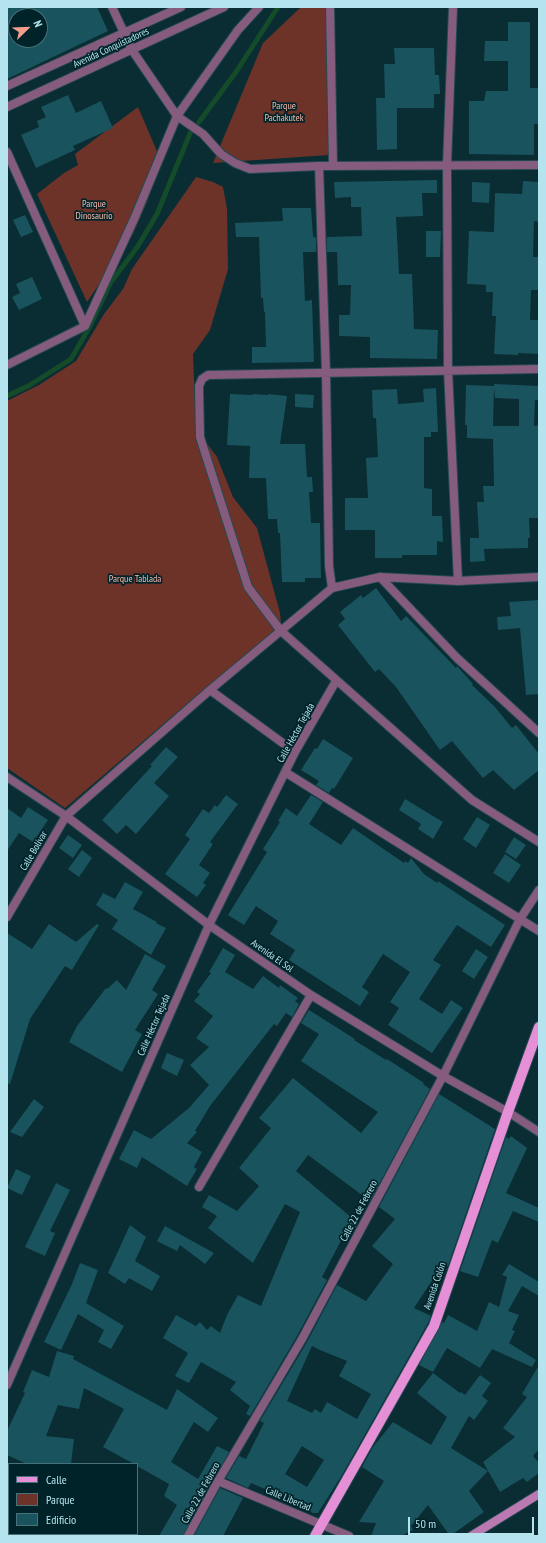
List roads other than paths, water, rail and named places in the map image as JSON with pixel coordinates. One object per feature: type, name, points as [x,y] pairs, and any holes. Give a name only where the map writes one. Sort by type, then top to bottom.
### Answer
[{"type":"main road","name":"Avenida Colón","points":[[315,1536],[434,1326],[539,1027]]},
{"type":"main road","points":[[471,1536],[539,1494]]},
{"type":"street","points":[[112,7],[132,50],[177,116],[204,134],[221,154],[235,163],[250,169],[319,166],[539,165]]},
{"type":"street","name":"Avenida Conquistadores","points":[[7,86],[180,7]]},
{"type":"street","name":"Avenida Conquistadores","points":[[7,107],[224,7]]},
{"type":"street","points":[[7,365],[85,326],[135,217],[177,116],[238,30],[259,7]]},
{"type":"street","points":[[330,7],[333,166]]},
{"type":"street","points":[[453,7],[447,165],[448,370],[458,581]]},
{"type":"street","points":[[7,152],[85,326]]},
{"type":"street","points":[[319,166],[326,373],[329,566],[332,588],[380,577],[458,581],[539,577]]},
{"type":"street","points":[[539,369],[208,375],[202,379],[200,386],[200,437],[248,587],[281,631],[336,681],[472,800],[539,842]]},
{"type":"street","points":[[380,577],[457,658],[539,733]]},
{"type":"street","name":"Calle Bolívar","points":[[7,917],[66,816],[210,690],[332,588]]},
{"type":"street","name":"Calle Héctor Tejada","points":[[7,1385],[208,924],[295,752],[336,681]]},
{"type":"street","points":[[210,690],[295,752]]},
{"type":"street","points":[[285,772],[539,931]]},
{"type":"street","name":"Avenida El Sol","points":[[7,777],[66,816],[208,924],[311,995],[443,1076],[508,1112],[539,1132]]},
{"type":"street","name":"Calle 22 de Febrero","points":[[188,1536],[218,1481],[302,1339],[443,1076],[520,919],[539,890]]},
{"type":"street","points":[[199,1187],[311,995]]},
{"type":"street","name":"Calle Libertad","points":[[218,1481],[349,1536]]},
{"type":"waterway","points":[[199,122],[236,72],[278,7]]},
{"type":"waterway","points":[[7,396],[30,385],[71,359],[90,326],[111,282],[138,246],[157,214],[191,131]]},
{"type":"park label","name":"Parque Pachakutek","points":[[284,112]]},
{"type":"park label","name":"Parque Dinosaurio","points":[[94,210]]},
{"type":"park label","name":"Parque Tablada","points":[[135,579]]}]
